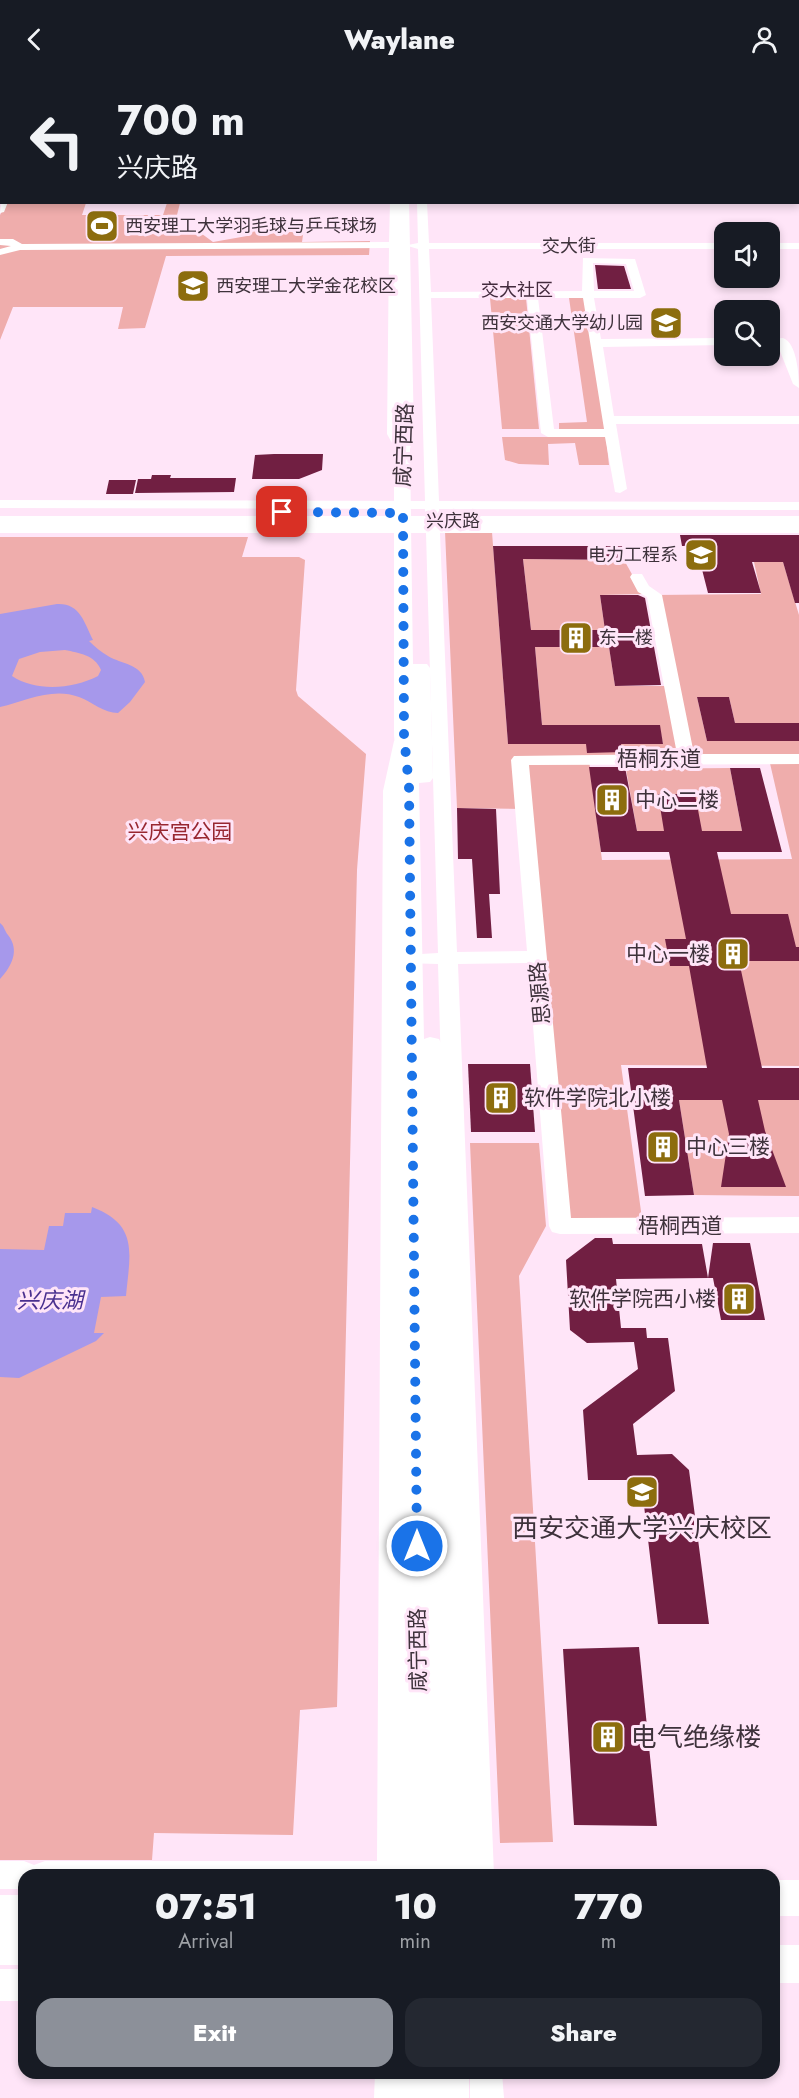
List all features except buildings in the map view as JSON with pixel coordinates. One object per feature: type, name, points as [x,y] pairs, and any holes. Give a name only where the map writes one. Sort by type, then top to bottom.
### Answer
[{"type":"main road","name":"咸宁西路","points":[[403,204],[409,246],[429,959],[446,1869]]},
{"type":"main road","name":"咸宁西路","points":[[399,1869],[429,959],[404,735],[417,516],[402,449],[406,433],[412,204]]},
{"type":"main road","name":"兴庆路","points":[[0,511],[799,521]]},
{"type":"main road","name":"兴庆路","points":[[0,521],[799,513]]},
{"type":"main road","points":[[424,792],[441,753]]},
{"type":"main road","points":[[780,1898],[799,1898]]},
{"type":"main road","points":[[0,1913],[18,1913]]},
{"type":"main road","points":[[0,1947],[18,1947]]},
{"type":"main road","points":[[780,1964],[799,1964]]},
{"type":"main road","points":[[422,2079],[422,2098]]},
{"type":"main road","points":[[449,2079],[450,2098]]},
{"type":"street","points":[[396,204],[424,295],[417,516],[441,753],[429,959],[479,1869]]},
{"type":"street","points":[[409,246],[421,204]]},
{"type":"street","points":[[0,242],[13,242],[20,247]]},
{"type":"street","name":"交大街","points":[[20,247],[714,246]]},
{"type":"street","points":[[780,246],[799,246]]},
{"type":"street","points":[[0,252],[20,247]]},
{"type":"street","points":[[424,295],[588,294],[640,295],[631,261],[587,260],[588,294],[620,489]]},
{"type":"street","points":[[532,295],[548,433],[610,427],[799,420]]},
{"type":"street","points":[[596,343],[714,342]]},
{"type":"street","points":[[780,342],[783,342],[799,384]]},
{"type":"street","points":[[0,504],[799,529]]},
{"type":"street","points":[[0,528],[799,506]]},
{"type":"street","points":[[638,577],[643,589],[654,595],[686,759]]},
{"type":"street","points":[[399,1869],[392,791],[404,735]]},
{"type":"street","name":"梧桐东道","points":[[520,759],[799,759]]},
{"type":"street","name":"思源路","points":[[520,759],[560,1226]]},
{"type":"street","points":[[429,959],[537,957]]},
{"type":"street","name":"梧桐西道","points":[[560,1226],[798,1228]]},
{"type":"street","points":[[0,1875],[18,1875]]},
{"type":"street","points":[[0,1985],[18,1985]]},
{"type":"street","points":[[391,2079],[391,2098]]},
{"type":"street","points":[[486,2079],[487,2098]]},
{"type":"green space","points":[[6,204],[86,204],[82,215],[163,215],[167,204],[180,204],[173,231],[198,231],[213,242],[247,236],[249,228],[304,228],[302,242],[370,241],[369,255],[166,256],[145,328],[118,329],[123,307],[13,307],[0,340],[0,215]]},
{"type":"green space","points":[[589,297],[610,430],[559,430],[559,423],[587,422],[569,298]]},
{"type":"green space","points":[[490,298],[526,298],[539,429],[502,429]]},
{"type":"green space","points":[[502,437],[606,437],[609,465],[579,465],[575,443],[548,444],[549,465],[519,464],[505,460]]},
{"type":"green space","points":[[445,531],[492,532],[508,744],[663,744],[659,725],[542,725],[535,647],[609,647],[615,686],[670,686],[654,595],[761,594],[754,562],[783,562],[799,615],[799,723],[735,723],[729,697],[697,697],[707,741],[799,741],[799,947],[738,946],[739,960],[799,961],[799,1066],[621,1065],[643,1226],[560,1226],[524,809],[457,808]],"holes":[[[769,759],[792,859],[602,860],[589,760]]]},
{"type":"green space","name":"兴庆宫公园","points":[[0,537],[248,537],[242,557],[299,557],[305,560],[296,690],[298,696],[366,754],[357,870],[337,1707],[300,1710],[293,1835],[154,1833],[152,1860],[0,1860]]},
{"type":"green space","points":[[523,559],[624,560],[643,594],[600,595],[605,630],[531,630]]},
{"type":"green space","points":[[730,768],[742,831],[637,831],[626,769]]},
{"type":"green space","points":[[679,1100],[799,1100],[799,1196],[694,1195]]},
{"type":"green space","points":[[470,1143],[539,1143],[546,1226],[519,1276],[553,1842],[500,1843]]},
{"type":"water","points":[[57,604],[71,607],[84,620],[93,640],[89,641],[108,656],[140,671],[145,682],[130,702],[118,713],[113,713],[69,694],[49,694],[0,707],[0,614]],"holes":[[[65,650],[86,655],[95,661],[101,670],[98,676],[77,684],[55,687],[32,685],[12,676],[19,659],[40,652]]]},
{"type":"water","points":[[0,923],[12,941],[14,952],[8,969],[0,979]]},
{"type":"water","name":"兴庆湖","points":[[92,1207],[118,1222],[128,1242],[129,1266],[126,1296],[101,1297],[94,1333],[104,1333],[96,1341],[19,1378],[0,1377],[0,1249],[44,1250],[49,1226],[63,1226],[65,1213],[91,1213]]},
{"type":"place","name":"西安理工大学羽毛球与乒乓球场","points":[[102,226]]},
{"type":"place","name":"西安理工大学金花校区","points":[[193,286]]},
{"type":"place","name":"西安交通大学幼儿园","points":[[666,323]]},
{"type":"place","name":"电力工程系","points":[[701,555]]},
{"type":"place","name":"东一楼","points":[[576,638]]},
{"type":"place","name":"中心二楼","points":[[612,800]]},
{"type":"place","name":"中心一楼","points":[[733,954]]},
{"type":"place","name":"软件学院北小楼","points":[[501,1098]]},
{"type":"place","name":"中心三楼","points":[[663,1147]]},
{"type":"place","name":"软件学院西小楼","points":[[739,1299]]},
{"type":"place","name":"西安交通大学兴庆校区","points":[[642,1492]]},
{"type":"place","name":"电气绝缘楼","points":[[608,1737]]},
{"type":"district","name":"交大社区","points":[[517,290]]},
{"type":"route","points":[[282,512],[403,513],[404,735],[409,787],[417,1546]]}]
